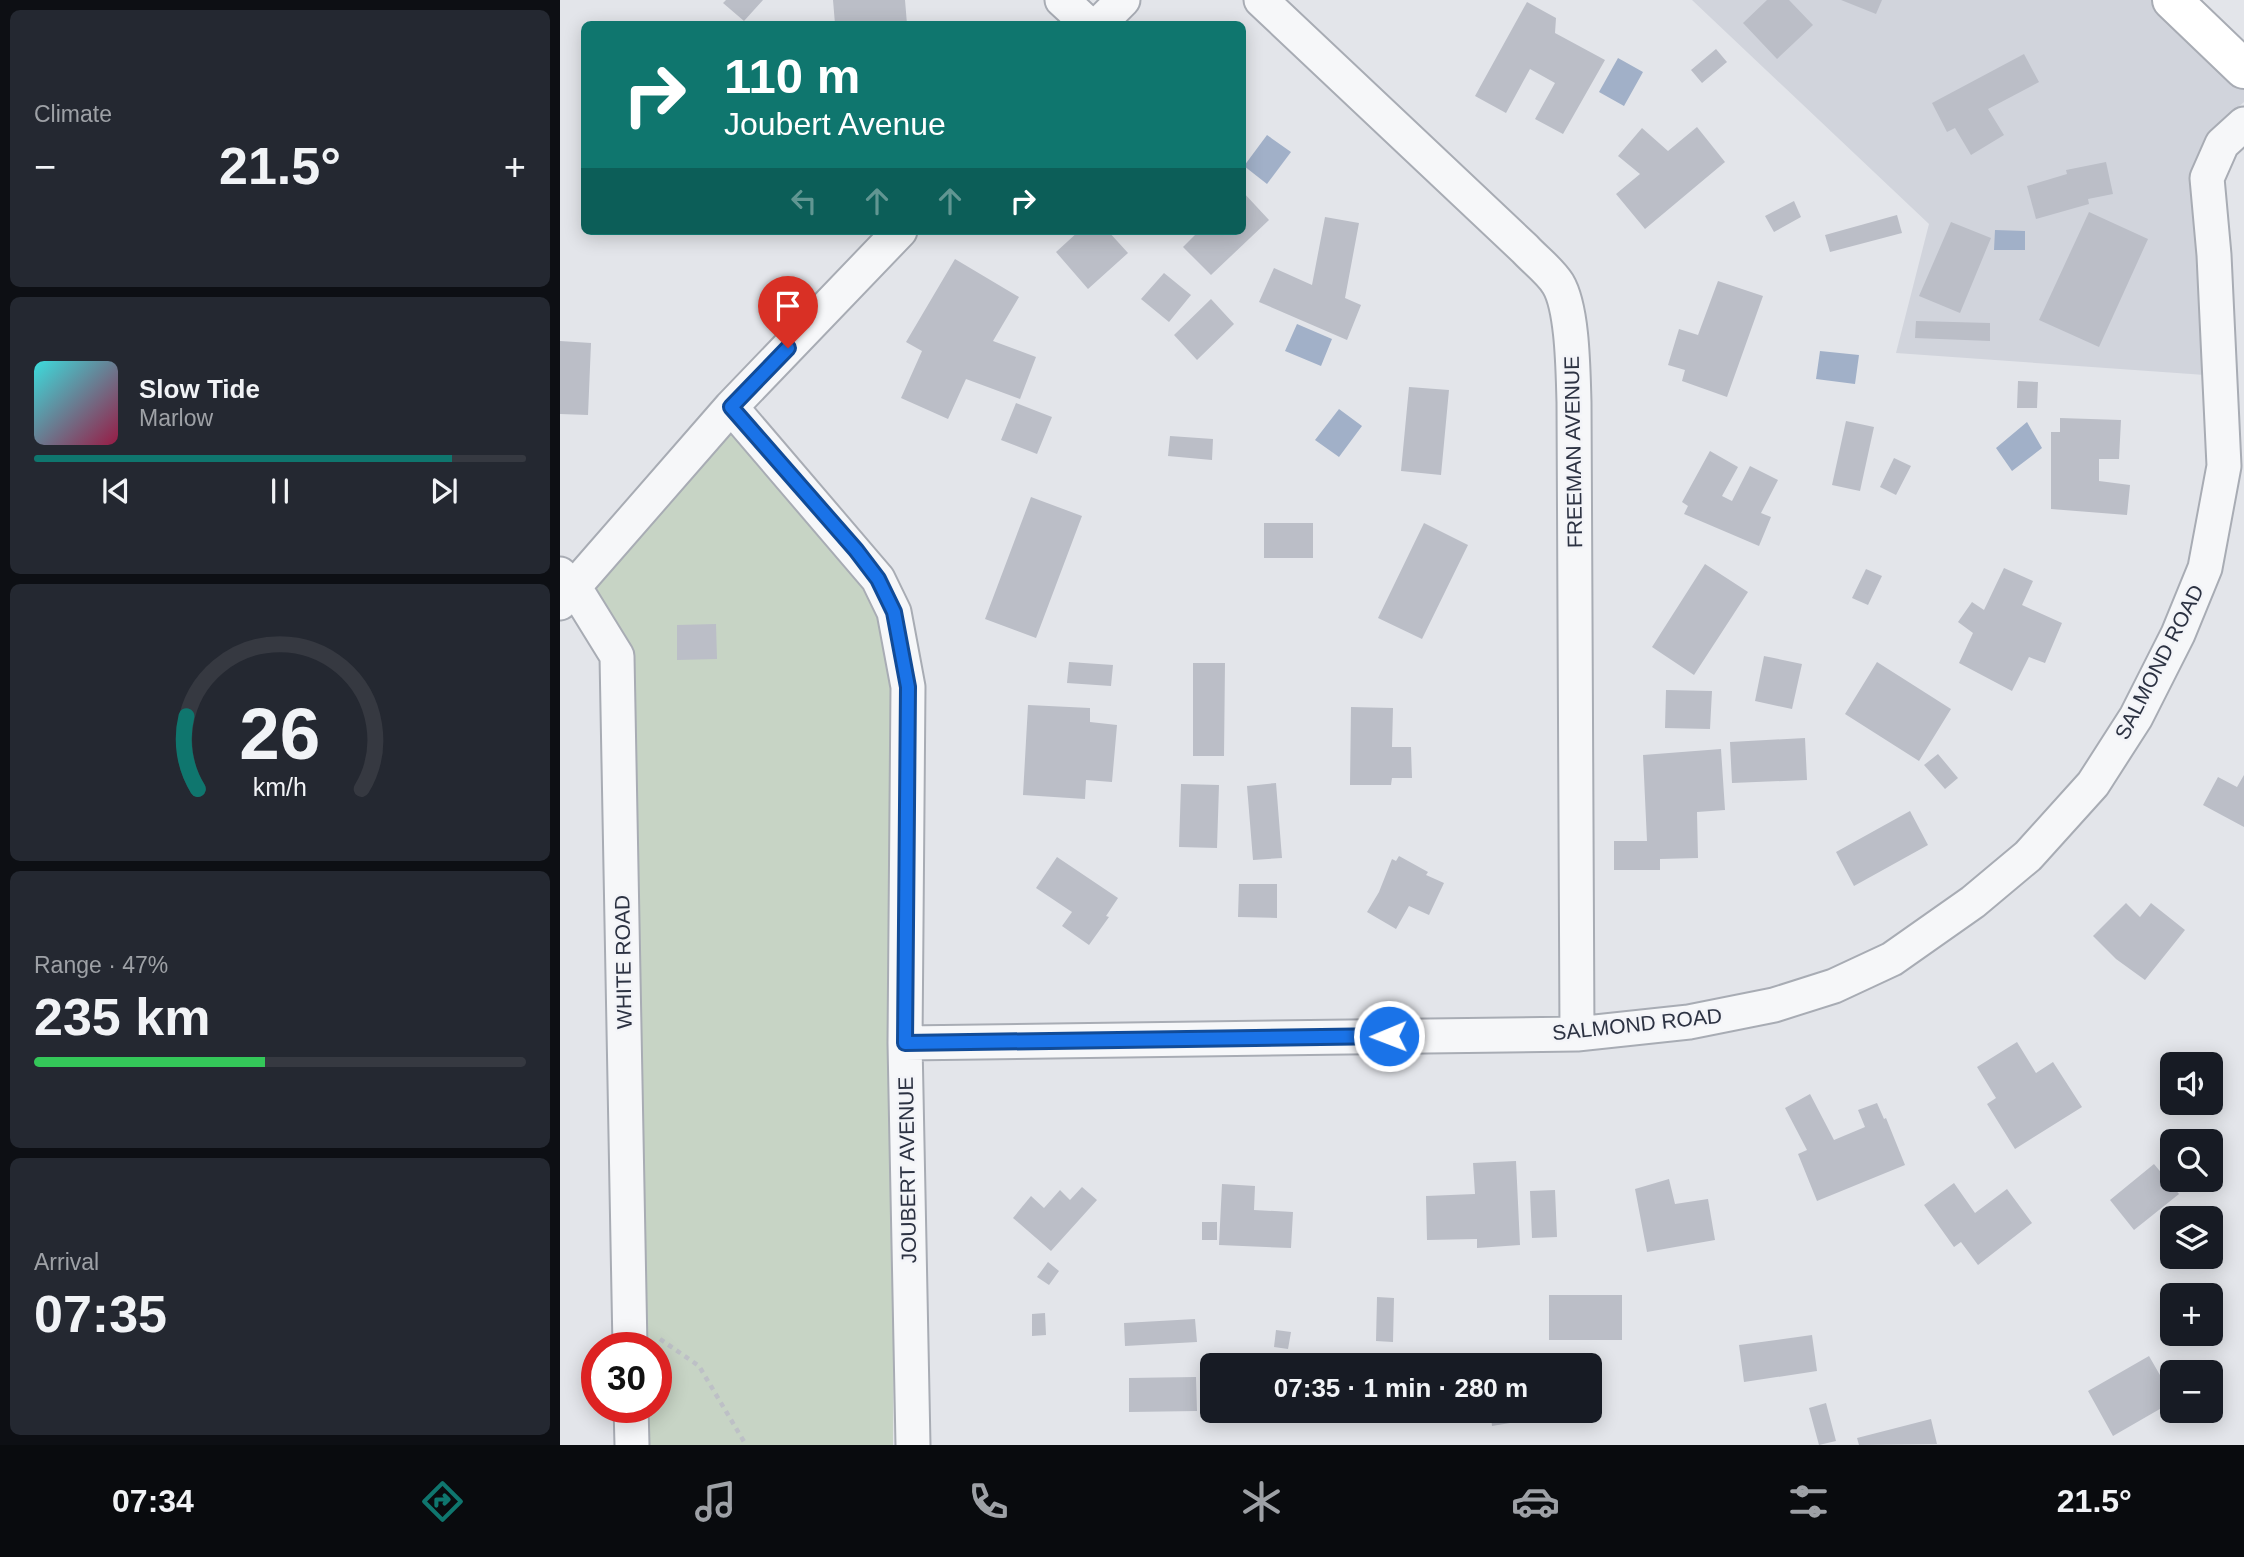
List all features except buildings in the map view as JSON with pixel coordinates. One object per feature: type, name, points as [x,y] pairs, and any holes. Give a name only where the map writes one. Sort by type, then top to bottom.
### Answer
[{"type":"main road","points":[[2172,0],[2244,69]]},
{"type":"street","points":[[1062,0],[1084,21]]},
{"type":"street","points":[[1102,21],[1123,0]]},
{"type":"street","name":"FREEMAN AVENUE","points":[[1261,0],[1525,249],[1559,285],[1567,312],[1573,352],[1577,1034]]},
{"type":"street","name":"SALMOND ROAD","points":[[905,1043],[1577,1034],[1689,1022],[1774,1005],[1834,986],[1892,959],[1973,902],[2028,856],[2093,784],[2136,717],[2178,634],[2205,568],[2224,466],[2214,255],[2207,178],[2222,144],[2244,124]]},
{"type":"street","points":[[565,588],[731,407],[896,235]]},
{"type":"street","name":"JOUBERT AVENUE","points":[[731,407],[856,550],[878,579],[894,612],[908,687],[905,1043],[913,1445]]},
{"type":"street","name":"WHITE ROAD","points":[[565,588],[617,656],[630,1332]]},
{"type":"street","points":[[631,1423],[632,1445]]},
{"type":"path","points":[[672,1353],[699,1366],[746,1445]]},
{"type":"shaded area","points":[[1692,0],[2151,0],[2244,89],[2244,102],[2210,132],[2192,175],[2205,375],[1896,353],[1929,224]]},
{"type":"green space","points":[[731,423],[871,583],[900,685],[893,1445],[640,1445],[639,1423],[672,1423],[672,1332],[638,1332],[626,655],[586,587]]},
{"type":"water","points":[[1618,58],[1643,72],[1624,106],[1599,92]]},
{"type":"water","points":[[1267,135],[1291,152],[1267,184],[1246,168],[1246,163]]},
{"type":"water","points":[[1995,230],[2025,231],[2025,250],[1994,250]]},
{"type":"water","points":[[1297,324],[1332,339],[1321,366],[1285,351]]},
{"type":"water","points":[[1820,351],[1859,355],[1855,384],[1816,379]]},
{"type":"water","points":[[1339,409],[1362,426],[1339,457],[1315,440]]},
{"type":"water","points":[[2027,422],[2042,448],[2012,471],[1996,448]]},
{"type":"route","points":[[788,348],[731,407],[856,550],[878,579],[894,612],[908,687],[905,1043],[1389,1036]]}]
